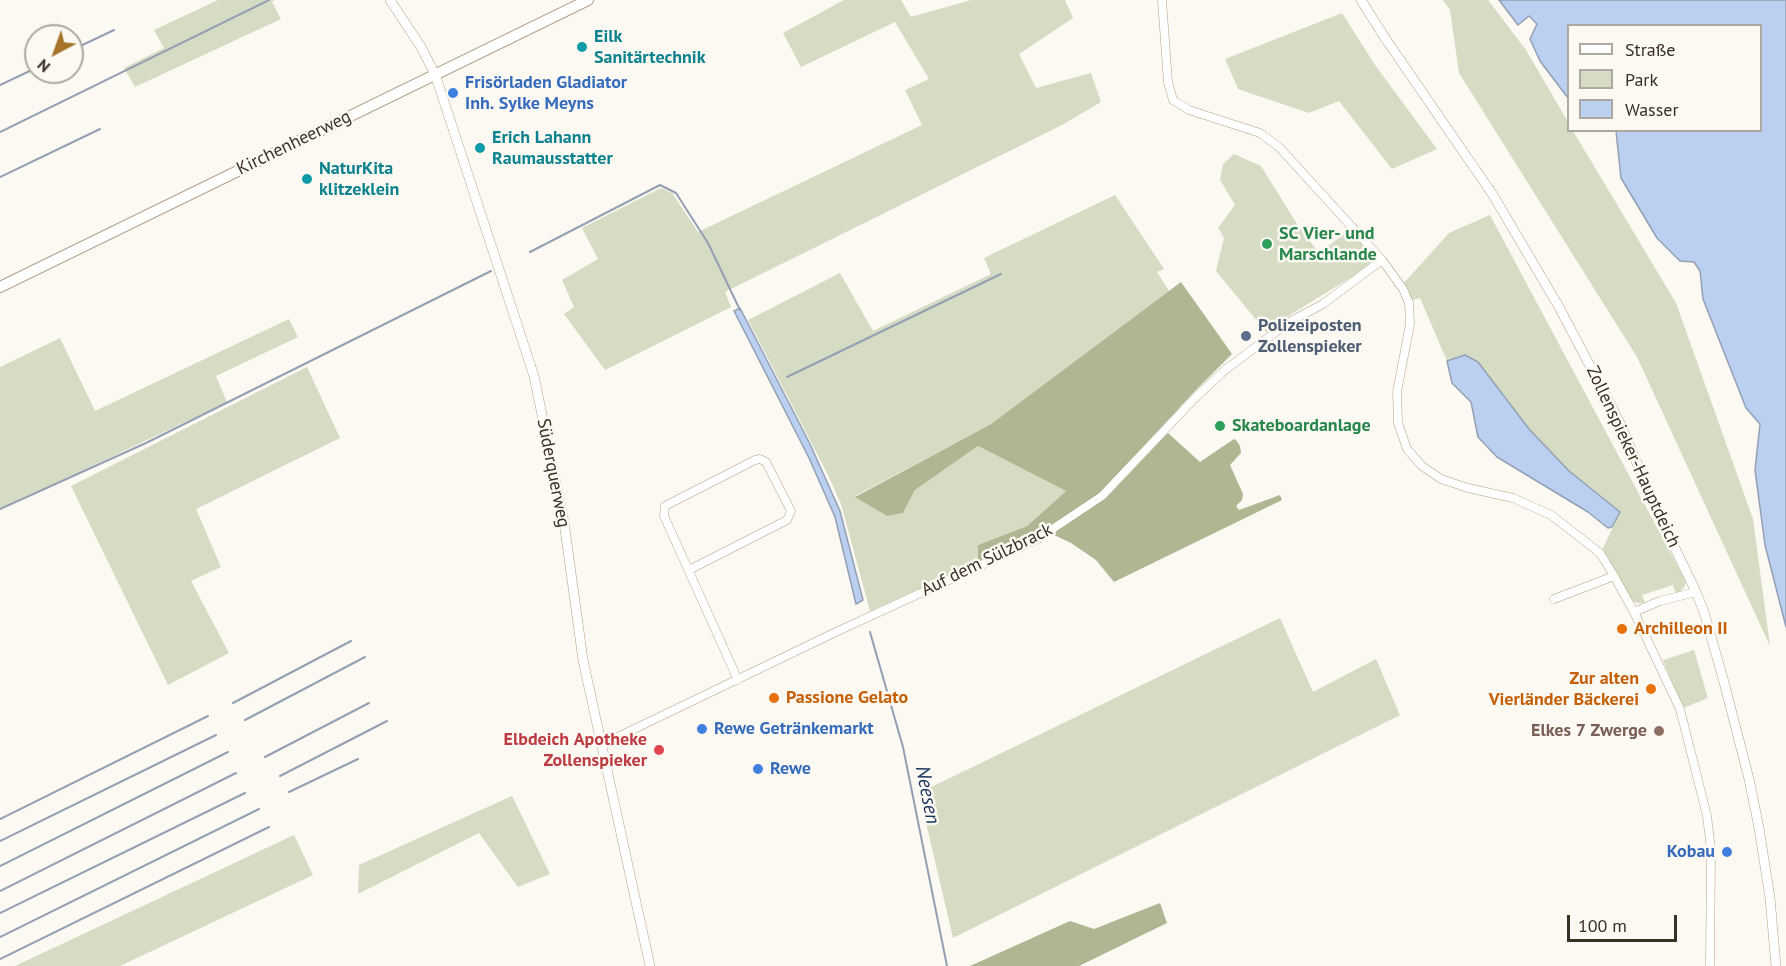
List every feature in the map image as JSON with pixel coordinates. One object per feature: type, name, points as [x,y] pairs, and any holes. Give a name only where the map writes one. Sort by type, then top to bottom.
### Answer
[{"type":"main road","name":"Kirchenheerweg","points":[[0,287],[588,0]]},
{"type":"street","name":"Süderquerweg","points":[[390,0],[421,47],[435,74],[534,376],[564,522],[584,660],[650,966]]},
{"type":"street","points":[[1162,0],[1168,82],[1173,100],[1189,110],[1260,133],[1279,147],[1382,260],[1399,283],[1409,303],[1410,324],[1397,392],[1398,423],[1407,449],[1422,466],[1441,479],[1468,488],[1514,498],[1551,515],[1600,553],[1614,576],[1634,612],[1680,709],[1707,816],[1711,849],[1710,966]]},
{"type":"street","name":"Zollenspieker-Hauptdeich","points":[[1361,0],[1390,47],[1493,195],[1559,307],[1619,421],[1660,517],[1696,592],[1724,682],[1751,789],[1770,898],[1776,966]]},
{"type":"street","name":"Auf dem Sülzbrack","points":[[601,745],[838,631],[1036,540],[1102,496],[1194,399],[1225,370],[1289,322],[1323,304],[1382,260]]},
{"type":"street","points":[[689,570],[787,520],[791,512],[766,462],[760,459],[755,460],[665,506],[664,516],[738,680]]},
{"type":"street","points":[[1554,599],[1614,576]]},
{"type":"street","points":[[1634,612],[1660,601],[1696,592]]},
{"type":"green space","points":[[218,0],[275,0],[272,2],[281,19],[135,87],[124,68],[164,48],[154,30]]},
{"type":"green space","points":[[844,0],[901,0],[911,17],[971,0],[1065,0],[1073,18],[1019,54],[1036,88],[1091,73],[1101,102],[1062,125],[725,292],[731,307],[605,370],[564,314],[574,307],[562,280],[598,259],[582,228],[661,188],[672,193],[698,232],[922,125],[905,90],[929,79],[895,22],[801,67],[783,33]]},
{"type":"green space","points":[[1443,0],[1488,0],[1526,50],[1567,120],[1567,132],[1574,132],[1676,303],[1753,519],[1770,646],[1637,357],[1459,73],[1450,10]]},
{"type":"green space","points":[[1342,13],[1375,65],[1437,149],[1392,169],[1339,101],[1309,113],[1238,89],[1225,59]]},
{"type":"green space","name":"SC Vier- und Marschlande","points":[[1234,154],[1261,166],[1297,224],[1319,253],[1348,231],[1368,249],[1372,257],[1370,263],[1355,275],[1280,321],[1267,333],[1216,271],[1224,238],[1218,228],[1235,205],[1220,180],[1223,164]]},
{"type":"green space","points":[[1115,195],[1164,269],[1157,272],[1169,291],[991,424],[855,496],[887,516],[903,513],[915,490],[978,446],[1066,491],[1027,526],[978,545],[978,562],[870,611],[841,504],[748,320],[840,273],[873,331],[991,274],[984,258]]},
{"type":"green space","points":[[1490,215],[1686,582],[1684,588],[1676,594],[1673,585],[1642,595],[1645,603],[1637,603],[1630,599],[1602,550],[1620,512],[1569,471],[1529,429],[1478,362],[1465,355],[1447,361],[1420,298],[1412,300],[1404,283],[1449,233]]},
{"type":"green space","points":[[1181,282],[1232,354],[1099,495],[1035,536],[978,562],[978,545],[1027,526],[1066,491],[978,446],[915,490],[903,513],[887,516],[855,497],[991,424]]},
{"type":"green space","points":[[289,319],[298,337],[216,376],[227,402],[0,510],[0,367],[60,338],[95,411]]},
{"type":"green space","points":[[307,367],[340,438],[196,509],[221,567],[191,581],[229,653],[168,685],[71,486]]},
{"type":"green space","points":[[1168,433],[1200,462],[1234,439],[1236,440],[1241,453],[1230,465],[1243,494],[1242,500],[1236,506],[1239,510],[1280,495],[1282,500],[1114,582],[1096,560],[1071,543],[1052,534],[1106,498]]},
{"type":"green space","points":[[1280,618],[1313,692],[1376,659],[1400,715],[953,938],[919,793]]},
{"type":"green space","points":[[1694,650],[1708,698],[1683,708],[1663,660]]},
{"type":"green space","points":[[512,796],[550,874],[518,887],[479,833],[358,894],[359,865]]},
{"type":"green space","points":[[294,835],[313,875],[120,966],[15,966]]},
{"type":"green space","points":[[1160,903],[1167,923],[1079,966],[970,966],[1070,921],[1094,929]]},
{"type":"water","points":[[1499,0],[1786,0],[1786,627],[1765,545],[1755,470],[1760,424],[1746,408],[1703,299],[1700,271],[1694,262],[1680,261],[1657,238],[1621,178],[1616,132],[1762,132],[1762,24],[1567,24],[1567,97],[1540,61],[1530,39],[1537,24],[1529,16],[1518,25]]},
{"type":"water","points":[[740,308],[810,444],[840,511],[863,600],[856,604],[835,517],[809,458],[734,311]]},
{"type":"water","points":[[1465,355],[1478,362],[1529,429],[1569,471],[1620,512],[1612,527],[1608,528],[1588,512],[1497,457],[1478,437],[1471,402],[1452,383],[1447,361]]},
{"type":"waterway","points":[[0,132],[269,0]]},
{"type":"waterway","points":[[84,44],[114,30]]},
{"type":"waterway","points":[[0,85],[24,74]]},
{"type":"waterway","points":[[0,177],[100,129]]},
{"type":"waterway","points":[[530,252],[660,185],[676,193],[708,243],[740,310]]},
{"type":"waterway","points":[[0,509],[146,443],[491,271]]},
{"type":"waterway","points":[[787,377],[1001,274]]},
{"type":"waterway","name":"Neesen","points":[[870,632],[903,747],[947,966]]},
{"type":"waterway","points":[[233,703],[351,641]]},
{"type":"waterway","points":[[245,720],[365,657]]},
{"type":"waterway","points":[[265,757],[369,703]]},
{"type":"waterway","points":[[0,819],[208,716]]},
{"type":"waterway","points":[[280,776],[387,721]]},
{"type":"waterway","points":[[0,841],[216,735]]},
{"type":"waterway","points":[[0,866],[228,752]]},
{"type":"waterway","points":[[289,792],[358,759]]},
{"type":"waterway","points":[[0,891],[236,773]]},
{"type":"waterway","points":[[0,913],[245,793]]},
{"type":"waterway","points":[[0,937],[259,809]]},
{"type":"waterway","points":[[0,959],[269,827]]},
{"type":"place","name":"Eilk Sanitärtechnik","points":[[582,47]]},
{"type":"place","name":"Frisörladen Gladiator Inh. Sylke Meyns","points":[[453,93]]},
{"type":"place","name":"Erich Lahann Raumausstatter","points":[[480,148]]},
{"type":"place","name":"NaturKita klitzeklein","points":[[307,179]]},
{"type":"place","name":"SC Vier- und Marschlande","points":[[1267,244]]},
{"type":"place","name":"Polizeiposten Zollenspieker","points":[[1246,336]]},
{"type":"place","name":"Skateboardanlage","points":[[1220,426]]},
{"type":"place","name":"Archilleon II","points":[[1622,629]]},
{"type":"place","name":"Zur alten Vierländer Bäckerei","points":[[1651,689]]},
{"type":"place","name":"Passione Gelato","points":[[774,698]]},
{"type":"place","name":"Rewe Getränkemarkt","points":[[702,729]]},
{"type":"place","name":"Elkes 7 Zwerge","points":[[1659,731]]},
{"type":"place","name":"Elbdeich Apotheke Zollenspieker","points":[[659,750]]},
{"type":"place","name":"Rewe","points":[[758,769]]},
{"type":"place","name":"Kobau","points":[[1727,852]]}]
